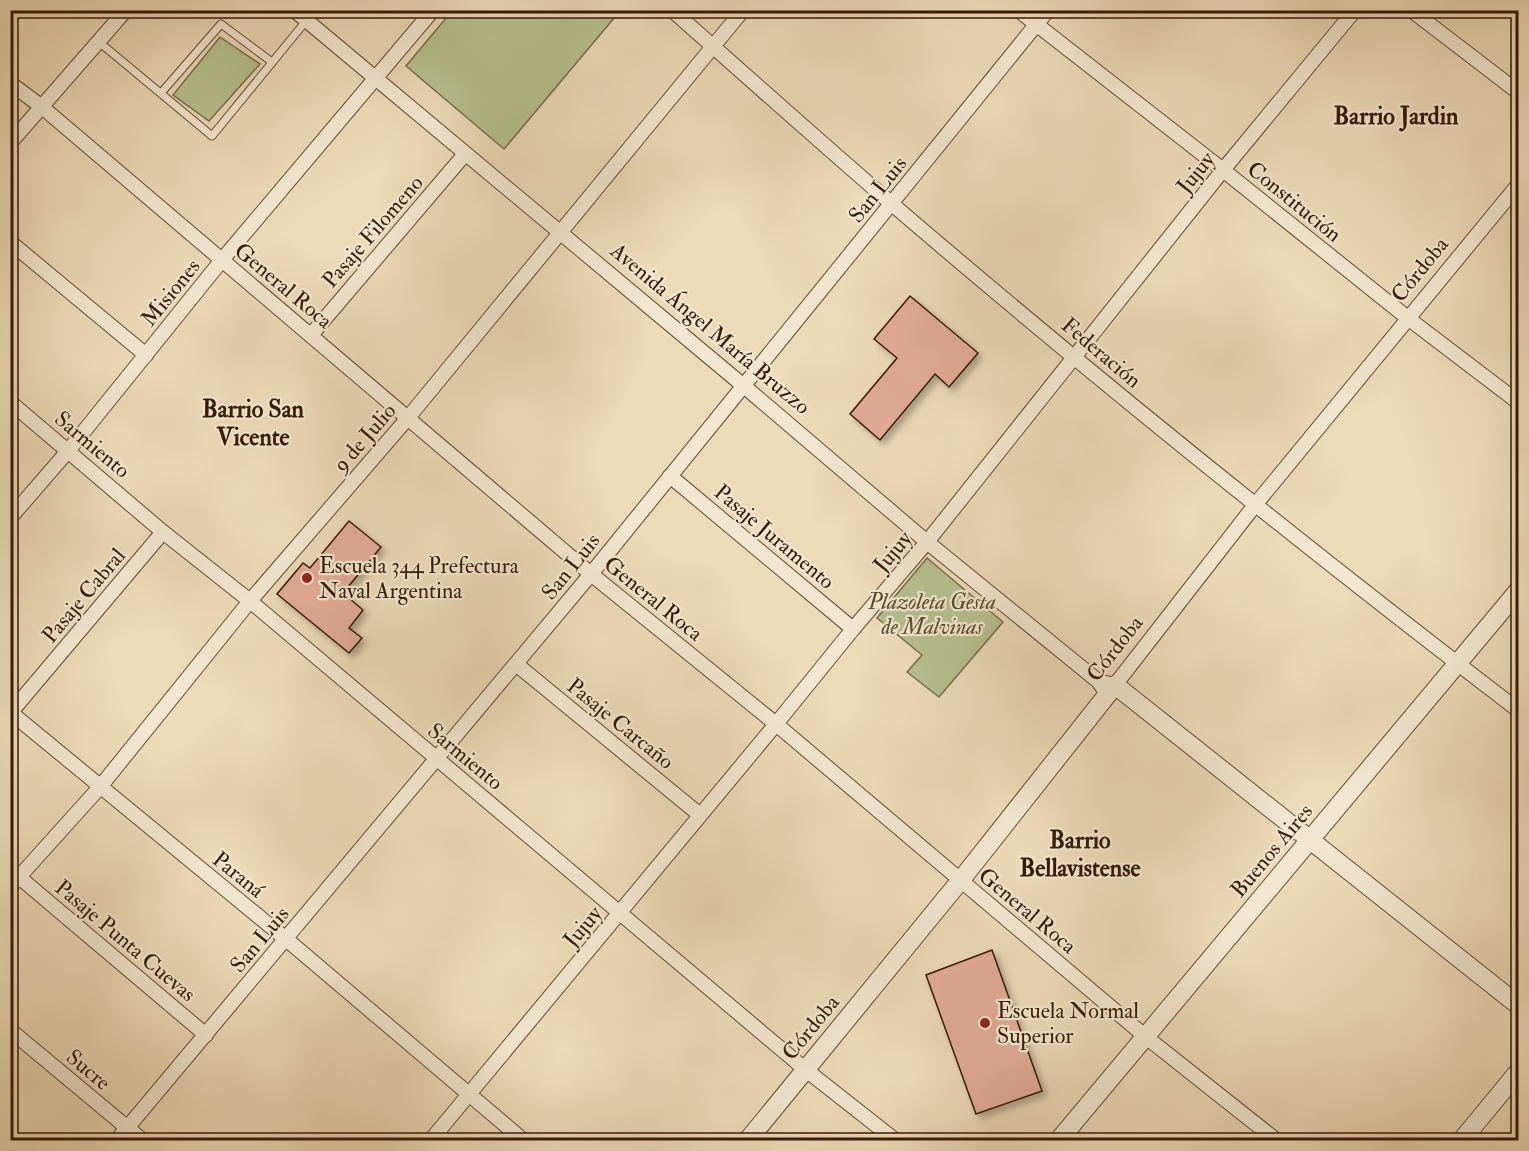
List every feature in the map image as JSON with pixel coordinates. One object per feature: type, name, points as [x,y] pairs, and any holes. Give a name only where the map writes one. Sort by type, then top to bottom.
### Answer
[{"type":"street","name":"Avenida Ángel María Bruzzo","points":[[294,10],[927,542],[1307,845],[1518,1005]]},
{"type":"street","name":"Misiones","points":[[10,518],[68,451],[222,260],[433,10]]},
{"type":"street","name":"Federación","points":[[672,10],[891,204],[1075,358],[1255,505],[1518,710]]},
{"type":"street","name":"9 de Julio","points":[[15,882],[100,788],[250,601],[407,419],[743,10]]},
{"type":"street","name":"Constitución","points":[[1018,10],[1409,319],[1518,402]]},
{"type":"street","name":"San Luis","points":[[117,1140],[591,574],[745,387],[1048,10]]},
{"type":"street","name":"Jujuy","points":[[431,1140],[927,542],[1223,170],[1355,10]]},
{"type":"street","points":[[1411,10],[1518,92]]},
{"type":"street","points":[[10,143],[99,42],[118,13]]},
{"type":"street","name":"General Roca","points":[[10,83],[42,107],[591,574],[776,724],[1146,1036],[1276,1140]]},
{"type":"street","name":"Pasaje Filomeno","points":[[311,335],[465,154]]},
{"type":"street","name":"Córdoba","points":[[748,1140],[960,881],[1107,687],[1518,185]]},
{"type":"street","points":[[10,242],[146,355]]},
{"type":"street","name":"Sarmiento","points":[[10,402],[163,532],[250,601],[806,1070],[895,1140]]},
{"type":"street","name":"Pasaje Juramento","points":[[670,476],[853,629]]},
{"type":"street","name":"Pasaje Cabral","points":[[11,712],[163,532]]},
{"type":"street","name":"Buenos Aires","points":[[1059,1140],[1518,591]]},
{"type":"street","name":"Pasaje Carcaño","points":[[516,664],[700,815]]},
{"type":"street","name":"Paraná","points":[[11,712],[100,788],[286,939],[523,1140]]},
{"type":"street","name":"Avenida Ángel María Bruzzo","points":[[1307,845],[1518,1019]]},
{"type":"street","name":"Pasaje Punta Cuevas","points":[[15,882],[207,1035]]},
{"type":"street","name":"Sucre","points":[[10,1030],[142,1140]]},
{"type":"street","points":[[1462,1140],[1518,1072]]},
{"type":"lane","points":[[99,42],[212,136],[306,21]]},
{"type":"lane","points":[[161,93],[221,24],[272,62]]},
{"type":"green space","points":[[452,11],[620,11],[504,149],[406,66]]},
{"type":"green space","points":[[220,37],[260,64],[209,121],[173,95]]},
{"type":"green space","name":"Plazoleta Gesta de Malvinas","points":[[927,558],[1003,622],[939,697],[907,672],[922,655],[877,618]]},
{"type":"building","points":[[910,296],[978,353],[949,387],[935,374],[880,440],[850,414],[897,358],[874,339]]},
{"type":"building","points":[[349,521],[381,547],[343,593],[363,610],[349,628],[362,638],[349,653],[277,594],[303,563],[310,568]]},
{"type":"building","points":[[992,950],[1042,1091],[976,1114],[926,975]]},
{"type":"place","name":"Escuela 344 Prefectura Naval Argentina","points":[[307,578]]},
{"type":"place","name":"Escuela Normal Superior","points":[[985,1023]]},
{"type":"district","name":"Barrio Jardin","points":[[1396,116]]},
{"type":"district","name":"Barrio San Vicente","points":[[253,423]]},
{"type":"district","name":"Barrio Bellavistense","points":[[1080,854]]}]
